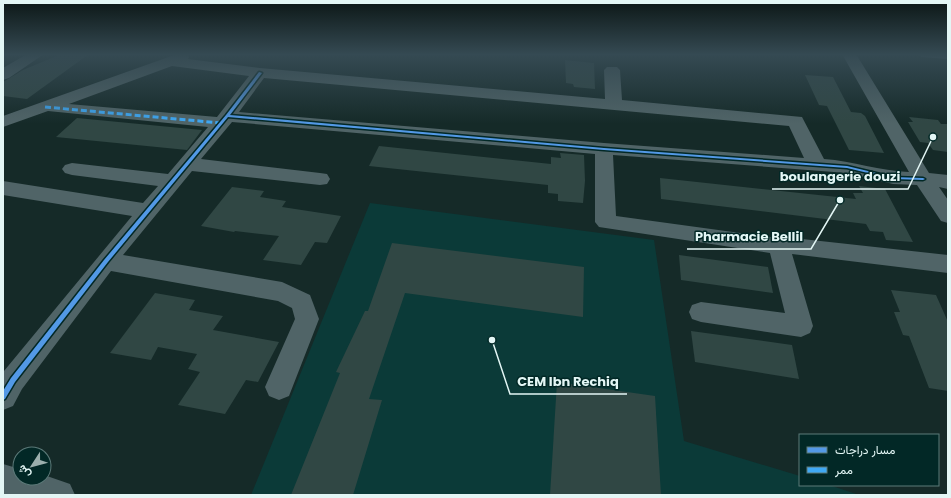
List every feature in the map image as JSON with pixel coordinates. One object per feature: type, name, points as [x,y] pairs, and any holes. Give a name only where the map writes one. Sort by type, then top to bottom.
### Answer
[{"type":"street","points":[[3,122],[126,77]]},
{"type":"street","points":[[3,397],[13,380],[106,261],[224,119],[257,77]]},
{"type":"street","points":[[308,77],[796,121],[817,165]]},
{"type":"street","points":[[612,77],[614,104]]},
{"type":"street","points":[[863,77],[923,179],[948,216]]},
{"type":"street","points":[[45,107],[224,119],[847,167],[893,178],[948,182]]},
{"type":"street","points":[[604,149],[606,222],[785,247],[793,246],[948,264]]},
{"type":"street","points":[[187,164],[320,179]]},
{"type":"street","points":[[72,169],[173,181]]},
{"type":"street","points":[[3,188],[147,211]]},
{"type":"street","points":[[701,312],[800,326],[781,253],[785,247]]},
{"type":"street","points":[[106,261],[282,292],[302,302],[307,319],[279,388]]},
{"type":"street","points":[[3,480],[59,495]]},
{"type":"shaded area","points":[[370,203],[654,240],[684,441],[799,476],[799,486],[832,486],[859,495],[251,495]]},
{"type":"building","points":[[11,77],[57,77],[27,99],[3,96],[3,82]]},
{"type":"building","points":[[566,77],[595,77],[595,89],[574,87],[573,84],[566,83]]},
{"type":"building","points":[[806,77],[833,77],[851,112],[861,113],[865,116],[884,153],[849,150],[827,106],[819,105]]},
{"type":"building","points":[[909,117],[938,120],[941,124],[948,124],[948,152],[933,150],[928,143],[920,142],[908,122],[913,122]]},
{"type":"building","points":[[77,118],[202,130],[187,150],[56,137]]},
{"type":"building","points":[[379,146],[551,164],[551,157],[561,158],[560,153],[584,155],[585,181],[583,203],[558,201],[558,194],[548,193],[548,185],[369,166]]},
{"type":"building","points":[[660,178],[856,199],[853,193],[863,193],[859,186],[885,189],[913,242],[886,240],[883,232],[870,231],[866,224],[661,199]]},
{"type":"building","points":[[232,187],[264,191],[260,197],[286,201],[282,207],[341,216],[327,243],[315,242],[301,265],[263,260],[279,236],[234,232],[201,226]]},
{"type":"building","points":[[392,243],[584,267],[583,317],[405,293],[369,399],[382,400],[353,495],[291,495],[340,373],[336,372],[365,311],[368,311]]},
{"type":"building","points":[[679,255],[768,267],[773,293],[681,280]]},
{"type":"building","points":[[891,290],[936,295],[948,322],[948,391],[929,388],[909,336],[903,335],[894,312],[900,312]]},
{"type":"building","points":[[155,293],[195,300],[189,310],[223,316],[213,330],[279,342],[258,382],[246,380],[225,414],[178,405],[200,372],[188,369],[197,354],[158,347],[151,360],[110,353]]},
{"type":"building","points":[[691,331],[792,345],[799,379],[695,362]]},
{"type":"building","points":[[557,382],[655,396],[661,495],[550,495]]},
{"type":"marked path","points":[[45,107],[221,123]]},
{"type":"cycle path","points":[[3,397],[13,380],[106,261],[227,116],[257,77]]},
{"type":"cycle path","points":[[227,116],[604,149],[847,167],[893,178],[923,179]]},
{"type":"place","name":"boulangerie douzi","points":[[933,137]]},
{"type":"place","name":"Pharmacie Bellil","points":[[840,200]]},
{"type":"place","name":"CEM Ibn Rechiq","points":[[492,340]]}]
